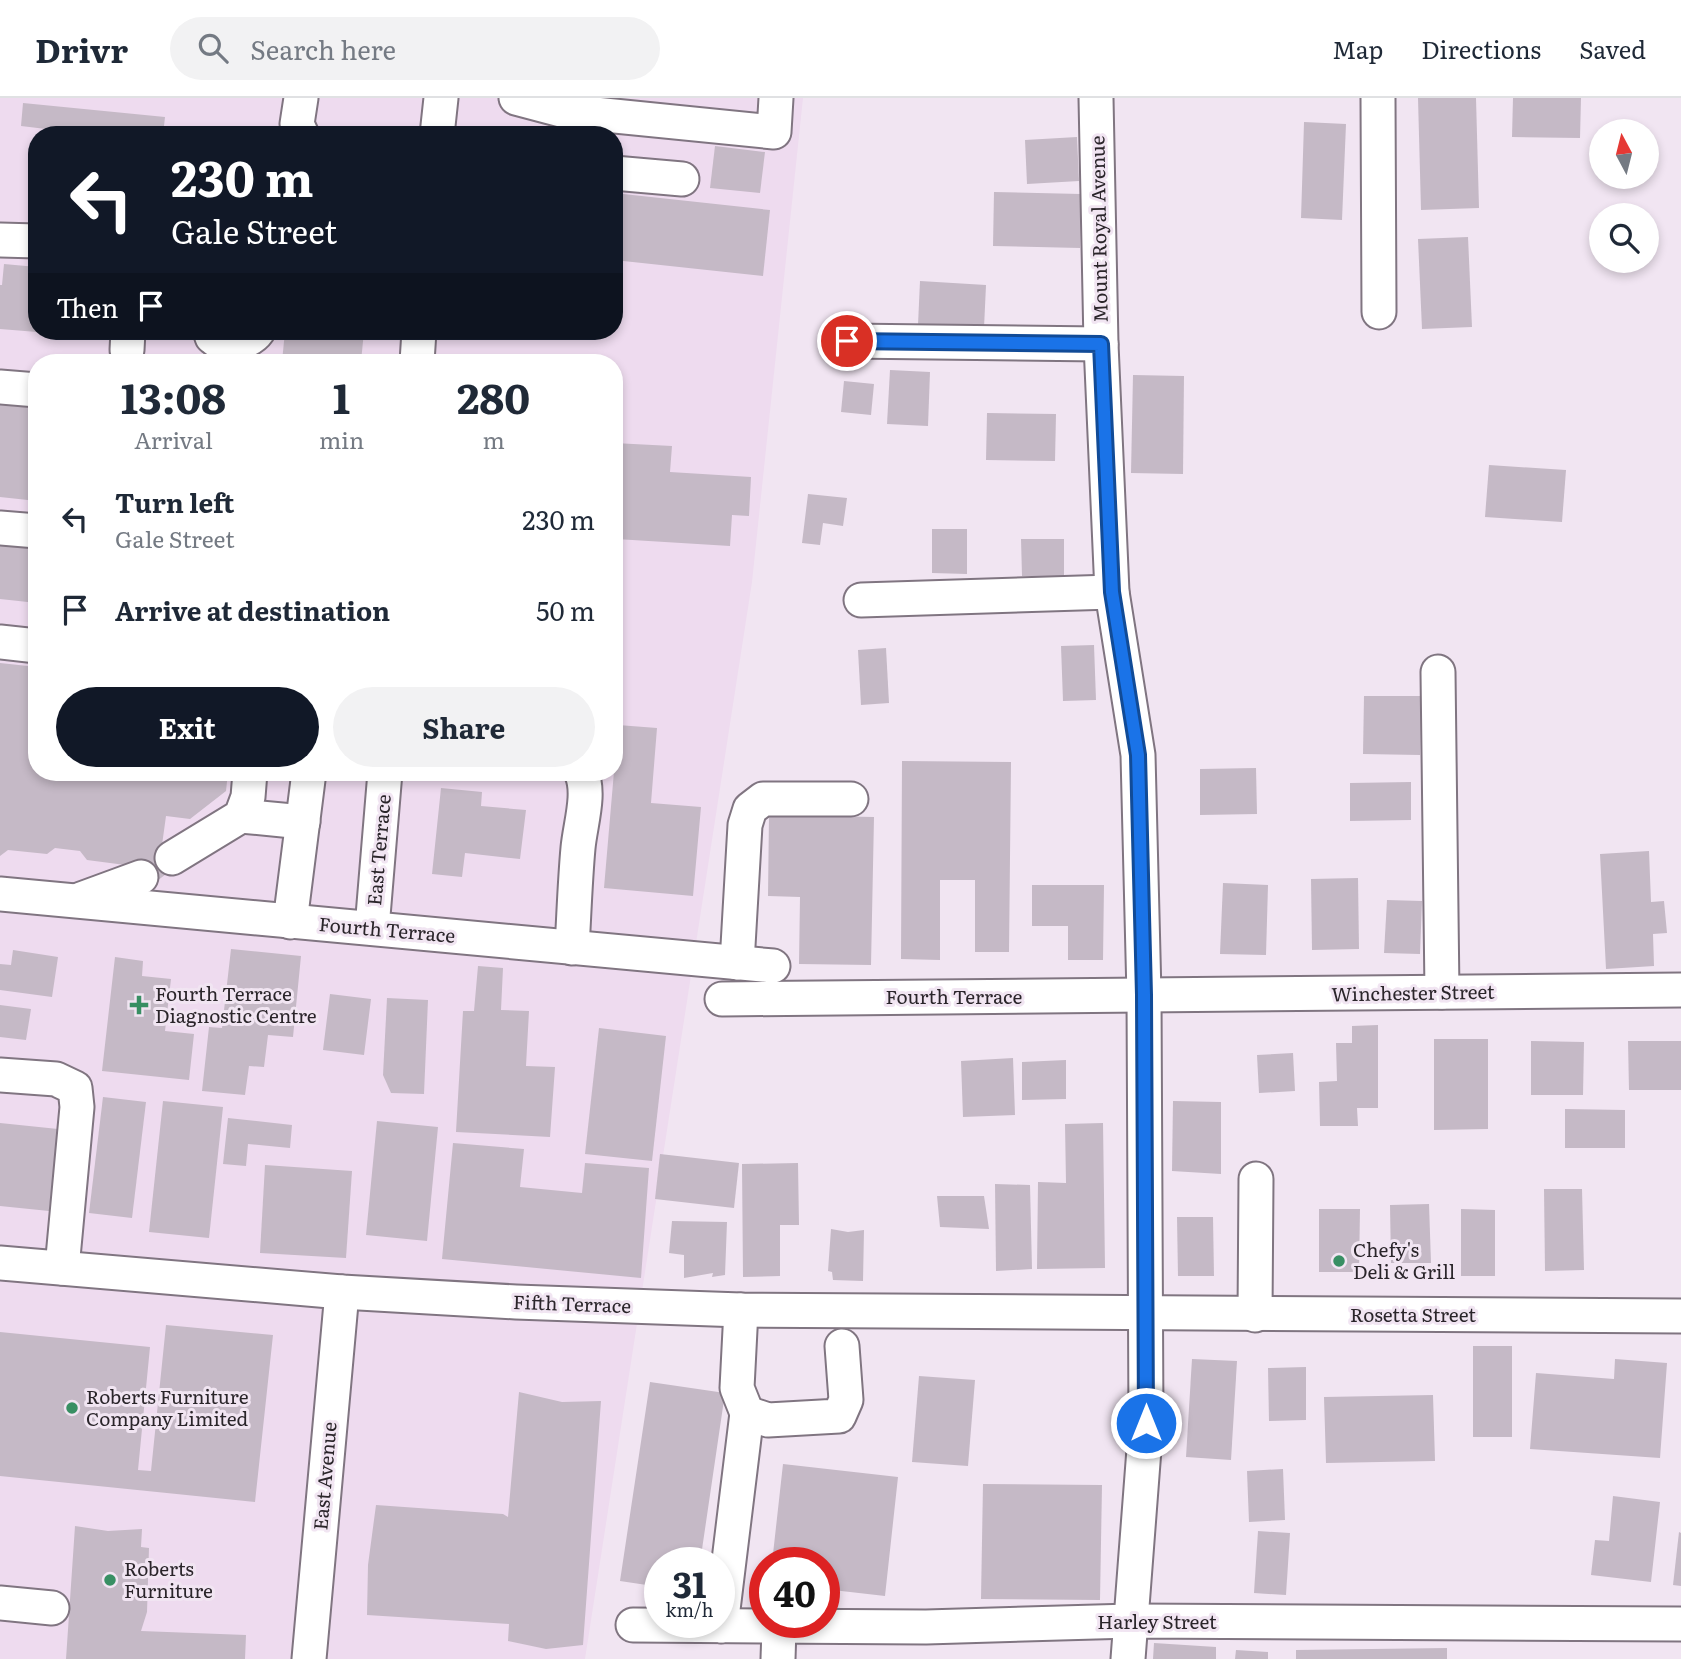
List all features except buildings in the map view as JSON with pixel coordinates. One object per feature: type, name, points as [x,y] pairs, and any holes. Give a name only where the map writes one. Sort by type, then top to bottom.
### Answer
[{"type":"street","points":[[438,126],[441,98]]},
{"type":"street","points":[[516,98],[774,132],[776,98]]},
{"type":"street","name":"Mount Royal Avenue","points":[[1096,98],[1101,344],[1112,592],[1138,755],[1144,995],[1146,1423],[1128,1659]]},
{"type":"street","points":[[1378,98],[1380,312]]},
{"type":"street","points":[[623,174],[682,179]]},
{"type":"street","points":[[0,240],[28,241]]},
{"type":"street","points":[[216,340],[222,344],[234,344],[243,340]]},
{"type":"street","points":[[847,341],[1101,344]]},
{"type":"street","points":[[0,387],[28,389]]},
{"type":"street","points":[[0,528],[28,530]]},
{"type":"street","points":[[861,600],[1112,592]]},
{"type":"street","points":[[0,642],[28,645]]},
{"type":"street","points":[[1438,672],[1441,992]]},
{"type":"street","points":[[241,816],[248,797],[249,781]]},
{"type":"street","points":[[290,922],[308,781]]},
{"type":"street","name":"East Terrace","points":[[372,928],[384,781]]},
{"type":"street","points":[[572,948],[585,781]]},
{"type":"street","points":[[737,963],[745,825],[750,809],[763,799],[852,799]]},
{"type":"street","points":[[172,858],[241,816],[303,822]]},
{"type":"street","points":[[71,902],[141,877]]},
{"type":"street","name":"Fourth Terrace","points":[[0,894],[773,966]]},
{"type":"street","name":"Winchester Street","points":[[1144,995],[1681,990]]},
{"type":"street","name":"Fourth Terrace","points":[[722,999],[1144,995]]},
{"type":"street","points":[[0,1075],[55,1079],[75,1088],[77,1107],[62,1268]]},
{"type":"street","points":[[1255,1315],[1256,1179]]},
{"type":"street","name":"Fifth Terrace","points":[[0,1263],[342,1292],[516,1302],[741,1310],[1146,1314]]},
{"type":"street","name":"East Avenue","points":[[309,1659],[342,1292]]},
{"type":"street","points":[[731,1547],[747,1413],[737,1388],[741,1310]]},
{"type":"street","name":"Rosetta Street","points":[[1146,1314],[1681,1316]]},
{"type":"street","points":[[747,1413],[768,1420],[839,1416],[846,1400],[842,1346]]},
{"type":"street","points":[[0,1603],[52,1608]]},
{"type":"street","name":"Harley Street","points":[[735,1630],[778,1643],[1131,1621],[1681,1624]]},
{"type":"street","name":"Harley Street","points":[[633,1625],[644,1625]]},
{"type":"shaded area","points":[[0,98],[803,98],[752,582],[585,1659],[0,1659]]},
{"type":"place","name":"Fourth Terrace Diagnostic Centre","points":[[139,1005]]},
{"type":"place","name":"Chefy's Deli & Grill","points":[[1339,1261]]},
{"type":"place","name":"Roberts Furniture Company Limited","points":[[72,1408]]},
{"type":"place","name":"Roberts Furniture","points":[[110,1580]]},
{"type":"route","points":[[847,341],[1101,344],[1112,592],[1138,755],[1144,995],[1146,1423]]}]
